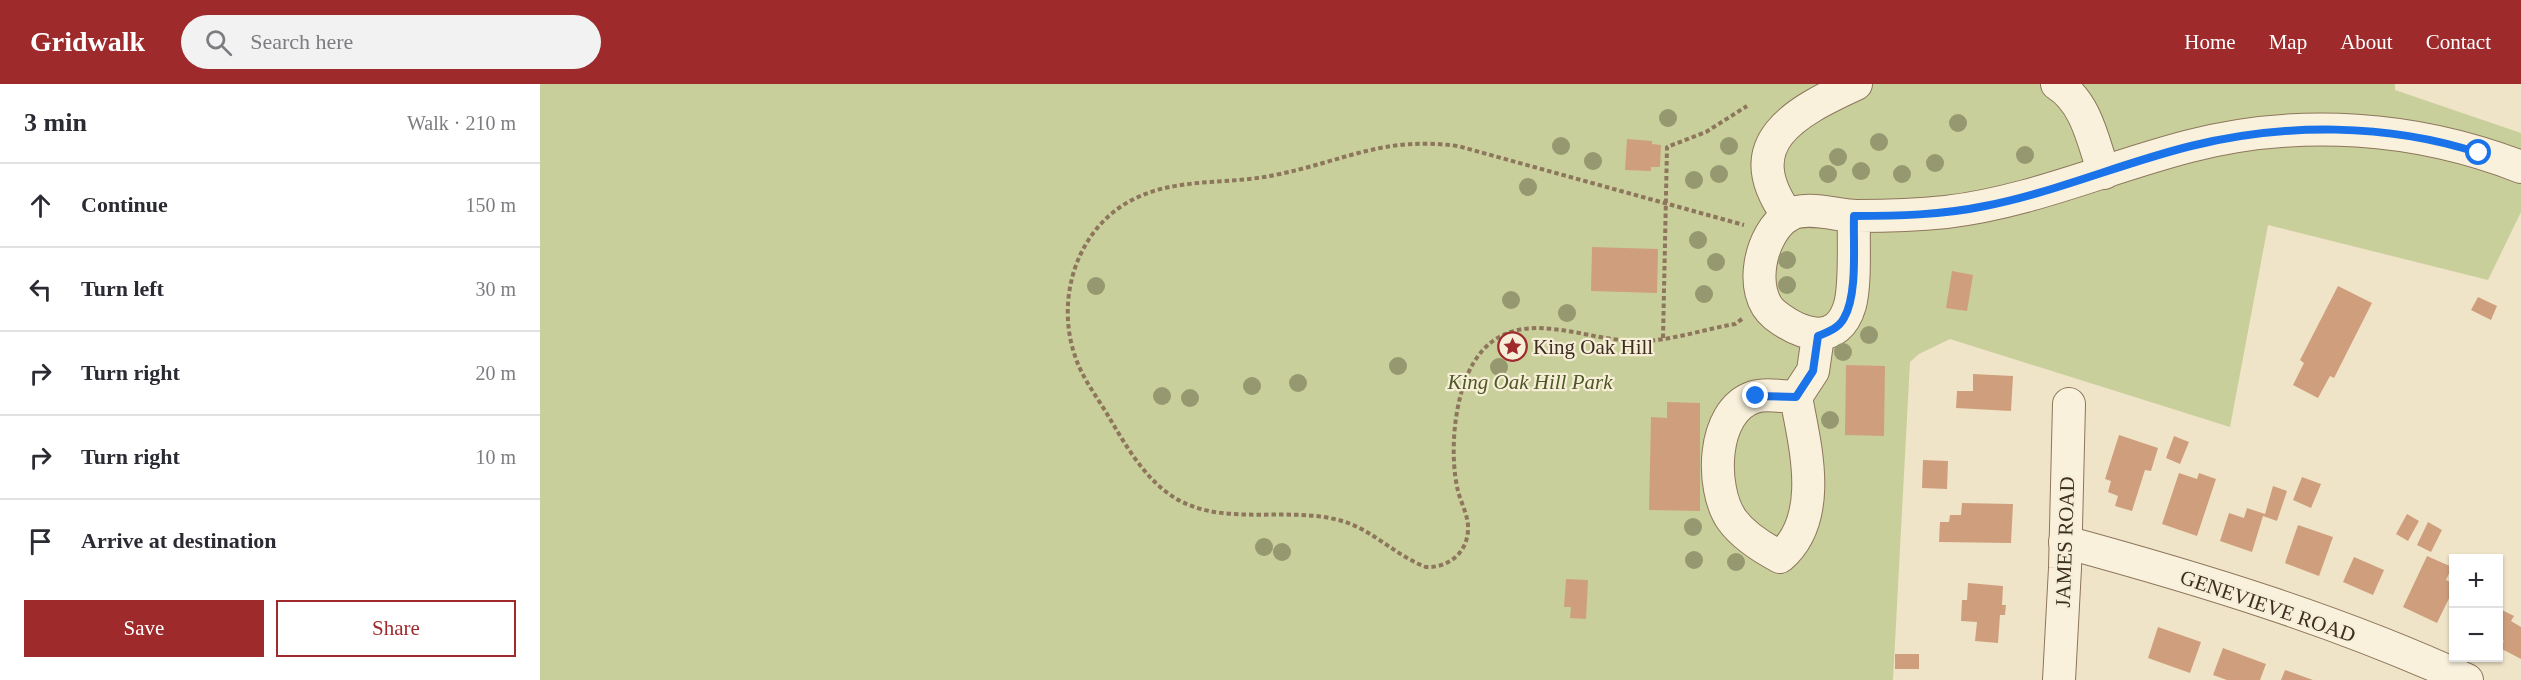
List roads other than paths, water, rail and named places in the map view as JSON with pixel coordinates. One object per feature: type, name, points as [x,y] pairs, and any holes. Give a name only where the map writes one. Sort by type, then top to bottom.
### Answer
[{"type":"street","points":[[1788,216],[1768,178],[1766,167],[1770,145],[1785,126],[1812,105],[1856,84]]},
{"type":"street","points":[[2057,84],[2073,97],[2085,116],[2104,173]]},
{"type":"street","points":[[1854,216],[1851,304],[1844,320],[1832,331],[1818,336],[1802,331],[1774,314],[1762,299],[1762,252],[1765,241],[1788,216],[1802,211],[1854,216],[1946,212],[1985,206],[2104,173],[2189,146],[2287,130],[2406,135],[2454,145],[2521,167]]},
{"type":"street","points":[[1796,397],[1756,396],[1742,403],[1723,429],[1720,443],[1719,489],[1724,505],[1733,522],[1762,547],[1779,557],[1797,536],[1808,493],[1810,469],[1796,397],[1813,371],[1818,336]]},
{"type":"street","name":"JAMES ROAD","points":[[2058,680],[2069,404]]},
{"type":"street","name":"GENEVIEVE ROAD","points":[[2065,542],[2298,614],[2429,663],[2467,680]]},
{"type":"place","name":"King Oak Hill","points":[[1512,347]]},
{"type":"park label","name":"King Oak Hill Park","points":[[1530,382]]}]
